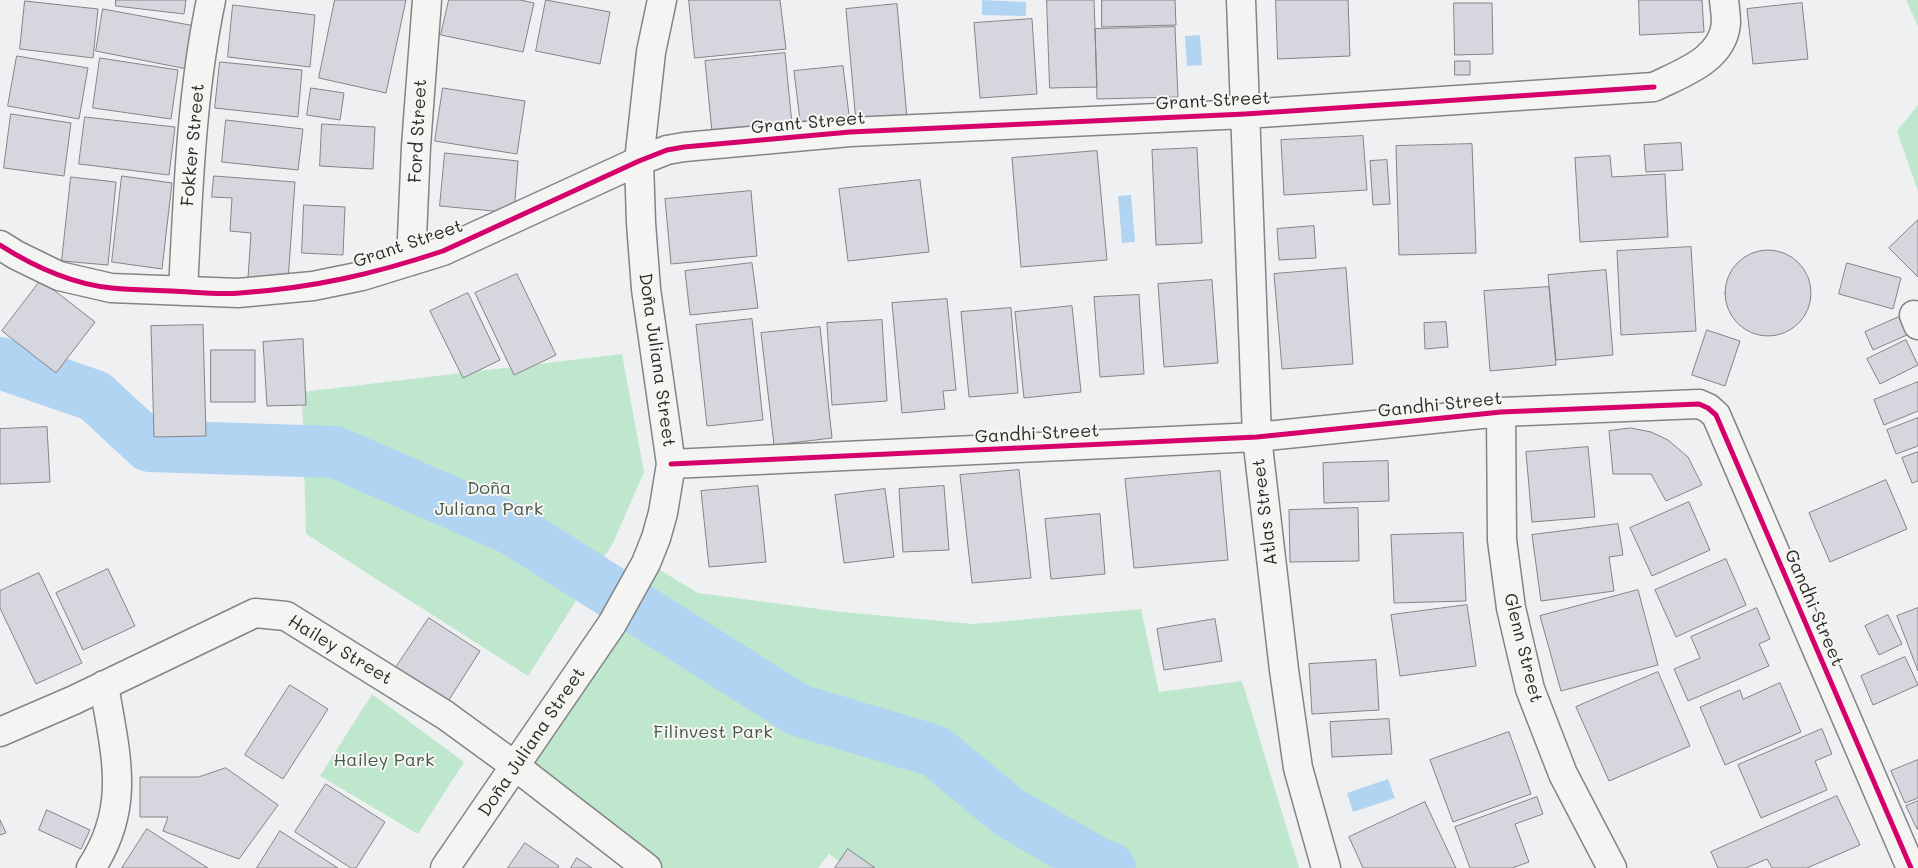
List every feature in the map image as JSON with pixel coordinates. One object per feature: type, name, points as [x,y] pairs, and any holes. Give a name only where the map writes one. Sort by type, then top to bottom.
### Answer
[{"type":"street","name":"Fokker Street","points":[[183,291],[191,134],[203,37],[211,0]]},
{"type":"street","name":"Ford Street","points":[[411,262],[416,146],[428,0]]},
{"type":"street","name":"Doña Juliana Street","points":[[445,868],[612,624],[646,563],[663,514],[671,464],[646,289],[639,161],[651,52],[662,0]]},
{"type":"street","name":"Atlas Street","points":[[1241,0],[1257,438],[1284,670],[1298,768],[1326,868]]},
{"type":"street","name":"Grant Street","points":[[0,245],[59,276],[111,288],[238,293],[313,286],[362,276],[443,251],[639,161],[667,150],[684,147],[850,132],[1245,114],[1654,87],[1700,63],[1719,46],[1726,23],[1724,0]]},
{"type":"street","name":"Gandhi Street","points":[[671,464],[1257,438],[1501,412],[1699,404],[1708,408],[1716,415],[1911,868]]},
{"type":"street","name":"Glenn Street","points":[[1501,412],[1502,540],[1511,608],[1530,690],[1563,774],[1612,868]]},
{"type":"street","name":"Hailey Street","points":[[0,732],[256,614],[286,616],[445,714],[647,868]]},
{"type":"street","points":[[91,868],[110,832],[118,794],[117,769],[104,685]]},
{"type":"green space","points":[[1906,0],[1918,0],[1918,26]]},
{"type":"green space","points":[[1918,105],[1918,191],[1897,131]]},
{"type":"green space","name":"Doña Juliana Park","points":[[622,354],[644,472],[613,543],[528,676],[306,534],[302,392]]},
{"type":"green space","name":"Filinvest Park","points":[[655,567],[698,593],[842,612],[973,624],[1141,609],[1159,692],[1242,681],[1299,868],[848,868],[829,854],[818,868],[652,868],[523,781]]},
{"type":"green space","name":"Hailey Park","points":[[372,694],[464,762],[418,834],[320,776]]},
{"type":"water","points":[[982,0],[1026,2],[1026,16],[982,15]]},
{"type":"water","points":[[1200,35],[1202,65],[1187,66],[1185,36]]},
{"type":"water","points":[[1131,195],[1135,242],[1122,243],[1118,196]]},
{"type":"water","points":[[1388,779],[1395,798],[1353,812],[1347,793]]},
{"type":"building","points":[[116,0],[186,0],[184,14],[116,6]]},
{"type":"building","points":[[335,0],[406,0],[386,93],[319,78]]},
{"type":"building","points":[[449,0],[520,0],[534,3],[523,52],[441,35]]},
{"type":"building","points":[[546,0],[610,12],[600,64],[536,51]]},
{"type":"building","points":[[689,0],[780,0],[786,49],[695,58]]},
{"type":"building","points":[[1047,0],[1094,0],[1097,87],[1050,88]]},
{"type":"building","points":[[1102,0],[1175,0],[1176,25],[1102,27]]},
{"type":"building","points":[[1276,0],[1348,0],[1350,56],[1278,59]]},
{"type":"building","points":[[1639,0],[1702,0],[1704,32],[1640,35]]},
{"type":"building","points":[[25,1],[98,9],[93,58],[20,49]]},
{"type":"building","points":[[1454,3],[1492,3],[1493,54],[1455,55]]},
{"type":"building","points":[[1802,3],[1808,59],[1753,64],[1747,9]]},
{"type":"building","points":[[897,4],[907,118],[856,122],[846,9]]},
{"type":"building","points":[[233,5],[315,15],[310,67],[228,57]]},
{"type":"building","points":[[103,9],[195,26],[187,69],[96,51]]},
{"type":"building","points":[[1032,19],[1037,94],[980,98],[974,23]]},
{"type":"building","points":[[1175,27],[1178,97],[1097,99],[1095,29]]},
{"type":"building","points":[[785,53],[792,124],[712,132],[705,61]]},
{"type":"building","points":[[17,56],[88,68],[79,119],[8,106]]},
{"type":"building","points":[[100,58],[178,70],[171,119],[93,108]]},
{"type":"building","points":[[1455,61],[1470,61],[1470,75],[1455,75]]},
{"type":"building","points":[[220,62],[302,70],[298,117],[215,108]]},
{"type":"building","points":[[843,66],[850,123],[801,129],[794,71]]},
{"type":"building","points":[[311,88],[344,93],[340,120],[307,115]]},
{"type":"building","points":[[443,88],[525,101],[517,154],[435,141]]},
{"type":"building","points":[[11,114],[71,123],[64,176],[4,168]]},
{"type":"building","points":[[85,117],[175,127],[169,175],[79,164]]},
{"type":"building","points":[[226,120],[303,129],[298,170],[222,162]]},
{"type":"building","points":[[322,124],[375,127],[373,169],[320,166]]},
{"type":"building","points":[[1363,136],[1367,190],[1284,195],[1281,140]]},
{"type":"building","points":[[1681,143],[1683,170],[1646,172],[1644,145]]},
{"type":"building","points":[[1472,144],[1476,253],[1399,255],[1396,146]]},
{"type":"building","points":[[1197,148],[1202,243],[1156,245],[1152,150]]},
{"type":"building","points":[[1097,151],[1107,260],[1021,267],[1012,158]]},
{"type":"building","points":[[445,153],[518,161],[514,213],[440,206]]},
{"type":"building","points":[[1610,156],[1612,177],[1665,174],[1668,237],[1580,242],[1575,158]]},
{"type":"building","points":[[1387,160],[1390,204],[1373,205],[1370,161]]},
{"type":"building","points":[[122,176],[172,183],[162,269],[112,262]]},
{"type":"building","points":[[214,176],[295,182],[288,281],[248,278],[251,233],[230,231],[232,198],[212,197]]},
{"type":"building","points":[[71,177],[116,182],[108,265],[62,261]]},
{"type":"building","points":[[920,180],[929,252],[848,261],[839,189]]},
{"type":"building","points":[[751,191],[757,256],[671,264],[665,199]]},
{"type":"building","points":[[304,205],[345,207],[343,255],[302,253]]},
{"type":"building","points":[[1918,220],[1918,277],[1889,248]]},
{"type":"building","points":[[1314,226],[1316,258],[1279,260],[1277,229]]},
{"type":"building","points":[[1691,247],[1696,331],[1621,335],[1617,251]]},
{"type":"building","points":[[1760,250],[1776,250],[1785,253],[1799,262],[1808,276],[1811,293],[1808,310],[1799,324],[1785,333],[1776,336],[1760,336],[1744,329],[1732,317],[1725,301],[1725,285],[1732,269],[1744,257]]},
{"type":"building","points":[[752,263],[758,308],[690,315],[685,271]]},
{"type":"building","points":[[1847,263],[1901,278],[1893,309],[1839,294]]},
{"type":"building","points":[[1346,268],[1353,364],[1282,369],[1274,274]]},
{"type":"building","points":[[1606,270],[1613,355],[1556,360],[1548,275]]},
{"type":"building","points":[[517,274],[556,355],[514,375],[475,293]]},
{"type":"building","points":[[41,280],[95,322],[56,373],[2,331]]},
{"type":"building","points":[[1212,280],[1218,363],[1164,367],[1158,284]]},
{"type":"building","points":[[1549,287],[1556,365],[1490,371],[1484,291]]},
{"type":"building","points":[[468,293],[500,360],[463,378],[430,311]]},
{"type":"building","points":[[1139,295],[1144,374],[1100,377],[1094,297]]},
{"type":"building","points":[[947,299],[956,390],[943,391],[945,409],[902,413],[892,303]]},
{"type":"building","points":[[1072,306],[1081,392],[1024,398],[1015,312]]},
{"type":"building","points":[[1011,308],[1018,393],[969,397],[961,312]]},
{"type":"building","points":[[1899,317],[1907,335],[1873,350],[1865,332]]},
{"type":"building","points":[[752,319],[763,420],[707,426],[696,325]]},
{"type":"building","points":[[882,320],[887,401],[832,405],[827,323]]},
{"type":"building","points":[[1446,322],[1448,347],[1425,349],[1424,323]]},
{"type":"building","points":[[203,325],[206,436],[154,437],[151,326]]},
{"type":"building","points":[[820,327],[832,438],[774,445],[761,333]]},
{"type":"building","points":[[1707,330],[1740,341],[1725,386],[1692,375]]},
{"type":"building","points":[[303,339],[306,405],[267,406],[263,342]]},
{"type":"building","points":[[1906,340],[1918,365],[1880,384],[1867,359]]},
{"type":"building","points":[[211,350],[255,350],[255,402],[211,402]]},
{"type":"building","points":[[1918,382],[1918,411],[1884,425],[1874,400]]},
{"type":"building","points":[[1918,418],[1918,446],[1896,454],[1887,430]]},
{"type":"building","points":[[47,427],[50,482],[0,484],[0,429]]},
{"type":"building","points":[[1631,428],[1651,432],[1668,440],[1688,457],[1702,485],[1666,501],[1651,474],[1613,474],[1609,431]]},
{"type":"building","points":[[1588,447],[1595,517],[1532,522],[1526,452]]},
{"type":"building","points":[[1918,452],[1918,481],[1912,483],[1902,458]]},
{"type":"building","points":[[1388,461],[1389,501],[1324,503],[1323,463]]},
{"type":"building","points":[[1019,470],[1031,578],[972,583],[960,475]]},
{"type":"building","points":[[1220,471],[1228,560],[1134,568],[1125,479]]},
{"type":"building","points":[[1886,480],[1907,529],[1830,562],[1809,513]]},
{"type":"building","points":[[758,486],[766,562],[709,567],[701,491]]},
{"type":"building","points":[[944,486],[949,550],[903,552],[899,489]]},
{"type":"building","points":[[885,489],[894,557],[844,563],[835,495]]},
{"type":"building","points":[[1689,502],[1710,550],[1652,576],[1630,528]]},
{"type":"building","points":[[1358,508],[1359,561],[1290,562],[1289,510]]},
{"type":"building","points":[[1100,514],[1105,574],[1051,579],[1045,519]]},
{"type":"building","points":[[1618,524],[1623,555],[1609,557],[1614,591],[1541,601],[1532,535]]},
{"type":"building","points":[[1463,533],[1466,601],[1394,603],[1391,535]]},
{"type":"building","points":[[1726,559],[1746,605],[1676,637],[1655,590]]},
{"type":"building","points":[[108,569],[135,626],[83,650],[56,593]]},
{"type":"building","points":[[39,573],[82,663],[36,684],[0,608],[0,591]]},
{"type":"building","points":[[1638,590],[1658,665],[1561,691],[1540,616]]},
{"type":"building","points":[[1467,605],[1476,666],[1400,676],[1391,615]]},
{"type":"building","points":[[1757,608],[1770,639],[1759,644],[1769,666],[1688,701],[1674,669],[1700,658],[1691,637]]},
{"type":"building","points":[[1918,608],[1918,671],[1897,616]]},
{"type":"building","points":[[1888,615],[1902,644],[1879,655],[1865,626]]},
{"type":"building","points":[[429,618],[480,651],[445,706],[393,672]]},
{"type":"building","points":[[1215,619],[1222,661],[1164,670],[1157,629]]},
{"type":"building","points":[[1905,657],[1918,685],[1873,705],[1861,676]]},
{"type":"building","points":[[1376,660],[1379,710],[1312,714],[1309,664]]},
{"type":"building","points":[[1658,672],[1690,746],[1609,781],[1576,707]]},
{"type":"building","points":[[1780,683],[1801,732],[1725,765],[1700,707],[1740,690],[1743,699]]},
{"type":"building","points":[[290,685],[328,709],[283,779],[245,755]]},
{"type":"building","points":[[1389,719],[1392,754],[1332,757],[1330,722]]},
{"type":"building","points":[[1822,729],[1832,754],[1815,761],[1827,790],[1761,818],[1738,765]]},
{"type":"building","points":[[1509,732],[1531,794],[1453,822],[1430,760]]},
{"type":"building","points":[[1918,760],[1918,798],[1905,803],[1891,771]]},
{"type":"building","points":[[226,768],[278,805],[239,859],[163,831],[168,817],[140,817],[140,777],[198,777]]},
{"type":"building","points":[[326,784],[385,822],[356,868],[351,868],[295,832]]},
{"type":"building","points":[[1837,796],[1860,845],[1807,868],[1772,868],[1767,859],[1746,868],[1718,868],[1711,852]]},
{"type":"building","points":[[1537,797],[1543,814],[1515,824],[1529,862],[1512,868],[1470,868],[1455,827]]},
{"type":"building","points":[[1918,801],[1918,829],[1917,829],[1906,806]]},
{"type":"building","points":[[1425,802],[1456,868],[1363,868],[1349,837]]},
{"type":"building","points":[[47,810],[90,830],[81,849],[39,830]]},
{"type":"building","points":[[0,820],[6,833],[0,835]]},
{"type":"building","points":[[147,829],[208,868],[122,868]]},
{"type":"building","points":[[280,831],[338,868],[257,868]]},
{"type":"building","points":[[525,843],[559,866],[558,868],[508,868]]},
{"type":"building","points":[[848,849],[875,868],[835,868]]},
{"type":"building","points":[[577,858],[592,868],[571,868]]},
{"type":"waterway","points":[[0,363],[95,396],[149,446],[335,452],[512,529],[798,710],[935,751],[1010,813],[1097,863],[1110,868]]},
{"type":"cycle path","points":[[0,245],[53,273],[97,286],[215,294],[267,291],[343,279],[392,267],[443,251],[639,161],[667,150],[684,147],[850,132],[1245,114],[1654,87]]},
{"type":"cycle path","points":[[671,464],[1257,437],[1501,412],[1699,404],[1708,408],[1716,415],[1911,868]]}]
